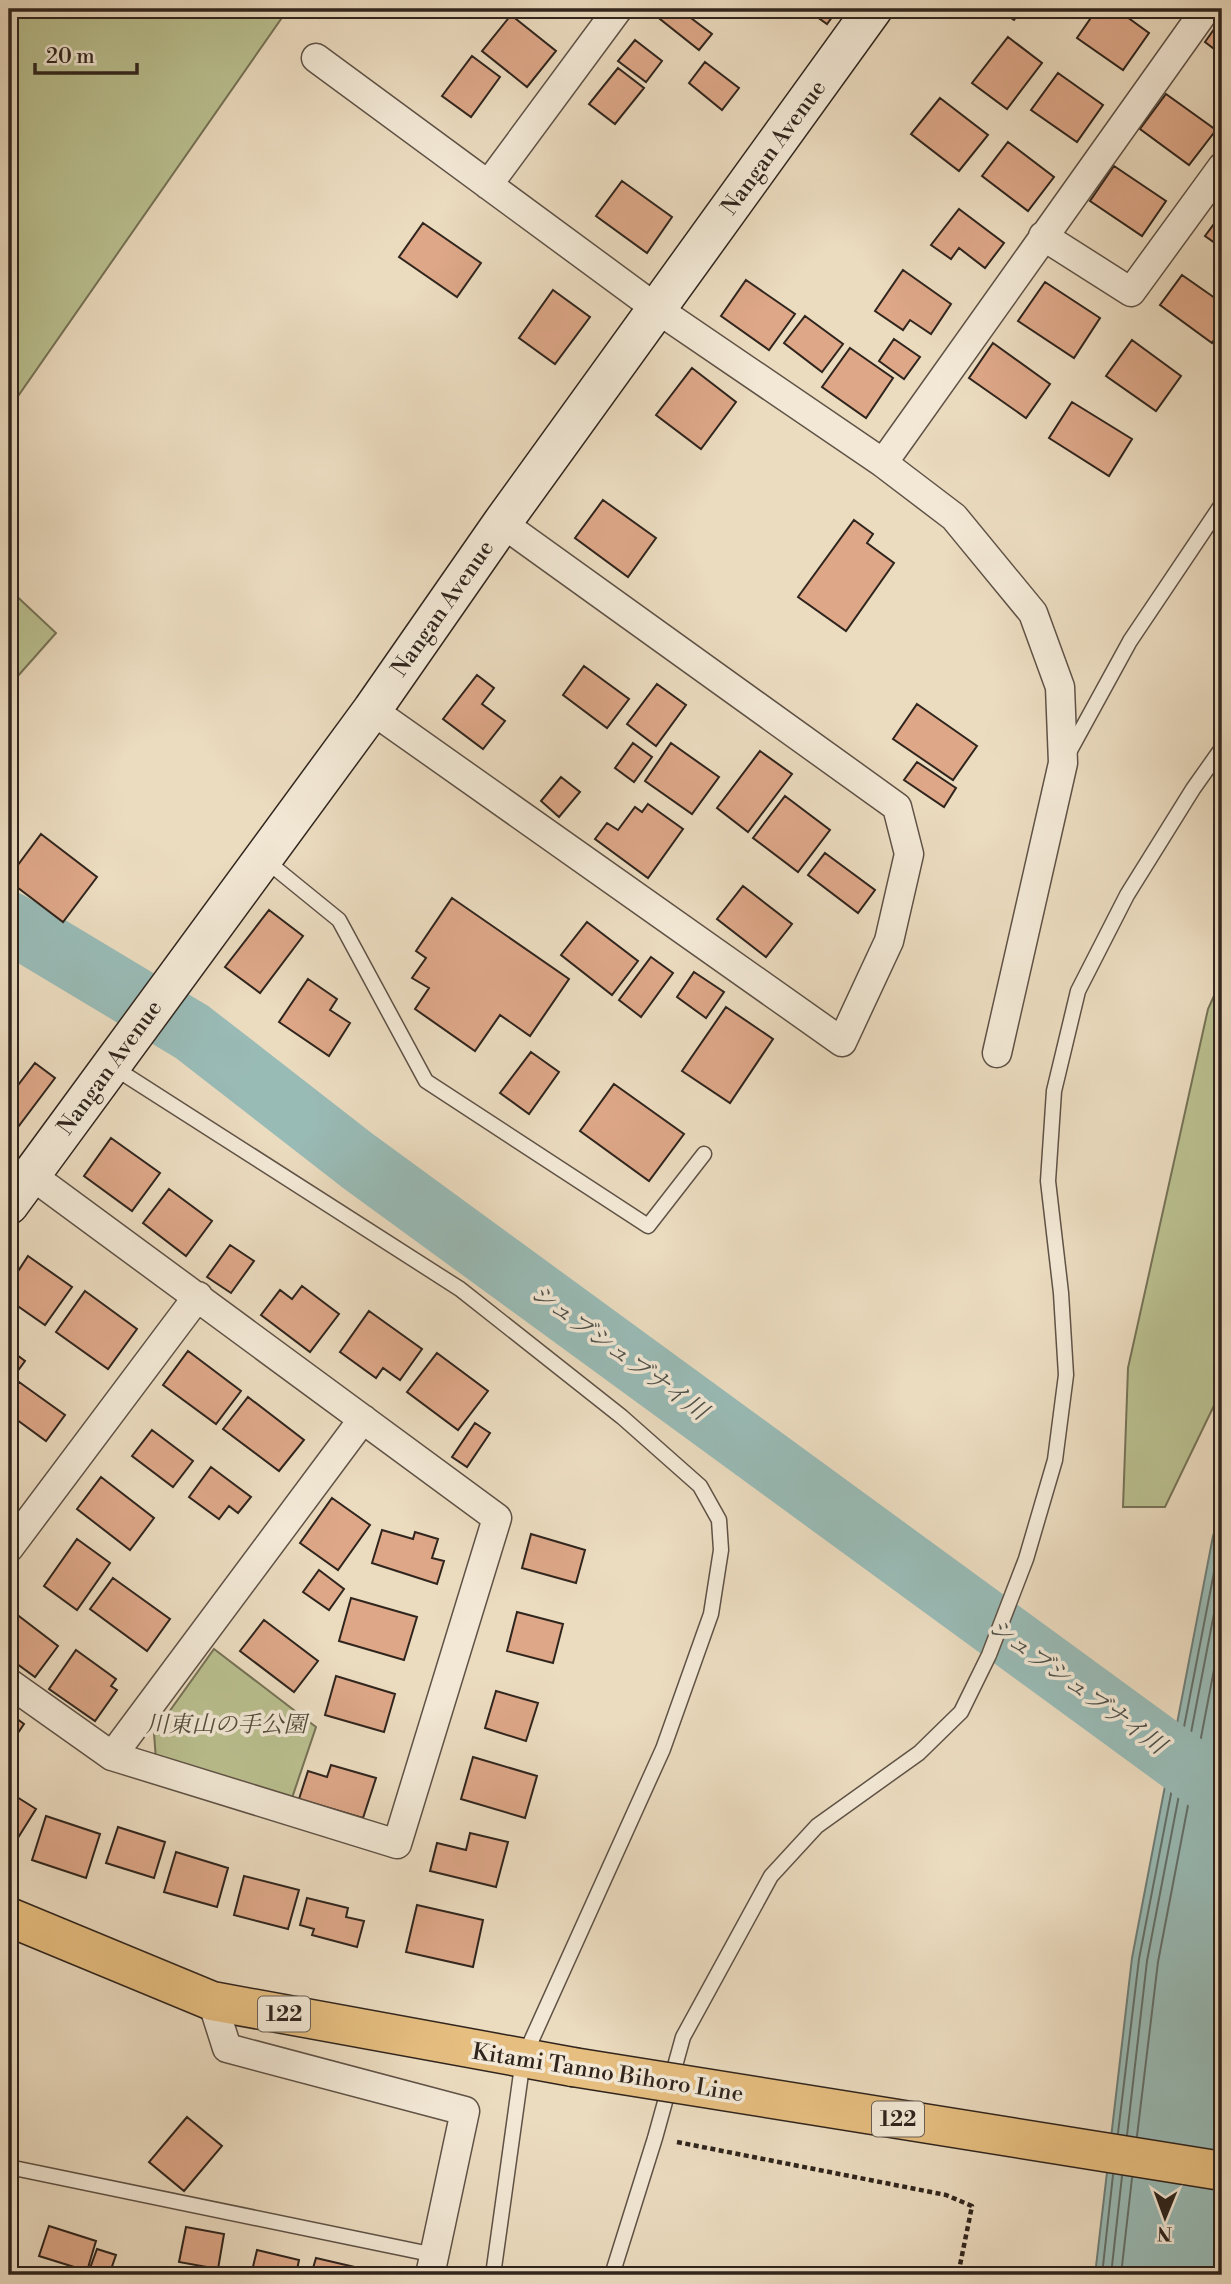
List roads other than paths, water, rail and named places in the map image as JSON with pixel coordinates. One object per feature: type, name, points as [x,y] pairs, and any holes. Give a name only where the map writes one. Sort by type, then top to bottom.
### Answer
[{"type":"main road","name":"Nangan Avenue","points":[[9,1205],[372,710],[502,523],[873,9]]},
{"type":"main road","name":"Kitami Tanno Bihoro Line","points":[[9,1917],[212,2001],[523,2059],[1222,2171]]},
{"type":"street","points":[[488,185],[618,9]]},
{"type":"street","points":[[883,463],[1206,9]]},
{"type":"street","points":[[316,58],[657,309],[883,463],[954,517],[1033,613],[1060,687],[1063,763],[997,1053]]},
{"type":"street","points":[[1043,236],[1131,292],[1222,167]]},
{"type":"street","points":[[372,710],[842,1042],[889,941],[909,853],[897,807],[502,523]]},
{"type":"street","points":[[9,1683],[112,1756],[397,1844],[497,1518],[31,1175]]},
{"type":"street","points":[[9,1548],[198,1296]]},
{"type":"street","points":[[112,1756],[363,1419]]},
{"type":"street","points":[[212,2001],[227,2048],[465,2111],[432,2265]]},
{"type":"lane","points":[[1063,763],[1130,641],[1222,504]]},
{"type":"lane","points":[[612,2275],[656,2138],[683,2037],[771,1876],[817,1826],[919,1753],[961,1713],[989,1655],[1026,1559],[1055,1460],[1066,1375],[1061,1293],[1048,1181],[1054,1091],[1079,991],[1127,895],[1193,789],[1222,748]]},
{"type":"lane","points":[[263,858],[339,920],[426,1081],[648,1226],[704,1154]]},
{"type":"lane","points":[[120,1055],[460,1289],[622,1417],[700,1486],[719,1520],[721,1550],[711,1614],[663,1749],[523,2059],[493,2275]]},
{"type":"lane","points":[[9,2167],[432,2265]]},
{"type":"water","points":[[1222,1511],[1222,2275],[1095,2275],[1132,1958],[1213,1536]]},
{"type":"waterway","name":"シュブシュブナイ川","points":[[9,922],[192,1032],[358,1161],[1222,1792]]},
{"type":"park label","name":"川東山の手公園","points":[[226,1724]]}]
